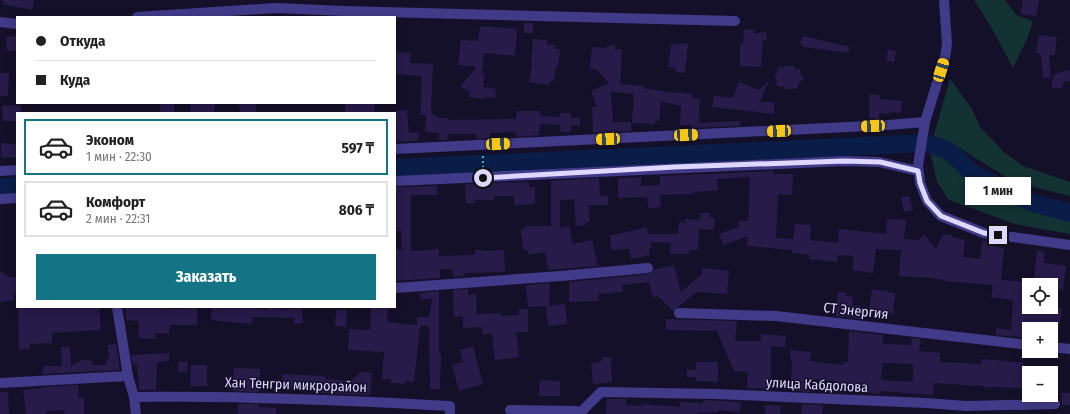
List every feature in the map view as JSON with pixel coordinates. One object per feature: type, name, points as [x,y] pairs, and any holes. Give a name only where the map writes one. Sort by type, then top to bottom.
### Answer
[{"type":"street","points":[[944,0],[947,44],[945,57],[923,133],[918,171],[920,183],[927,201],[941,216],[984,233],[1070,245]]},
{"type":"street","points":[[152,16],[276,8],[735,21]]},
{"type":"street","points":[[0,22],[16,24]]},
{"type":"street","points":[[396,149],[888,126],[926,122]]},
{"type":"street","points":[[396,180],[483,178],[620,170],[844,161],[880,162],[918,171]]},
{"type":"street","points":[[0,171],[16,170]]},
{"type":"street","points":[[0,199],[16,198]]},
{"type":"street","points":[[396,288],[648,268]]},
{"type":"street","points":[[117,308],[128,376],[134,397],[136,414]]},
{"type":"street","name":"СТ Энергия","points":[[679,313],[776,316],[1022,344]]},
{"type":"street","points":[[1058,348],[1070,350]]},
{"type":"street","points":[[0,383],[128,376]]},
{"type":"street","name":"улица Кабдолова","points":[[578,414],[601,392],[716,394],[966,410],[1055,404]]},
{"type":"street","name":"Хан Тенгри микрорайон","points":[[134,397],[215,396],[365,401],[450,406],[450,414]]},
{"type":"street","points":[[510,410],[576,411],[578,414]]},
{"type":"path","points":[[483,144],[483,178]]},
{"type":"green space","points":[[974,0],[1005,0],[1016,15],[1033,21],[1028,37],[1013,68],[990,25]]},
{"type":"green space","points":[[950,79],[972,109],[980,127],[1004,152],[1023,166],[1070,182],[1070,196],[1014,182],[955,145],[933,138]]},
{"type":"green space","points":[[930,151],[956,166],[992,198],[1070,220],[1070,234],[1015,224],[949,200],[937,182]]},
{"type":"building","points":[[3,0],[34,0],[32,10],[3,4]]},
{"type":"building","points":[[1023,0],[1039,0],[1036,16],[1020,14]]},
{"type":"building","points":[[524,23],[533,23],[533,33],[524,33]]},
{"type":"building","points":[[480,26],[517,29],[515,56],[484,53],[482,73],[485,74],[483,87],[496,89],[495,98],[485,97],[483,99],[469,97],[470,92],[460,86],[477,67],[458,65],[461,40],[478,41]]},
{"type":"building","points":[[744,29],[755,30],[754,34],[766,32],[767,40],[763,41],[761,67],[740,66],[740,44],[743,44]]},
{"type":"building","points":[[1039,35],[1057,37],[1055,55],[1049,55],[1051,78],[1043,78],[1041,54],[1036,53]]},
{"type":"building","points":[[16,36],[16,51],[7,51],[6,37]]},
{"type":"building","points":[[803,36],[850,47],[848,53],[804,47],[800,43]]},
{"type":"building","points":[[533,39],[547,40],[547,44],[555,45],[555,49],[560,49],[558,67],[556,67],[554,81],[550,81],[549,85],[529,82],[532,64]]},
{"type":"building","points":[[679,43],[688,44],[685,73],[676,72],[675,68],[668,67],[671,44],[678,45]]},
{"type":"building","points":[[615,44],[615,49],[622,50],[620,84],[643,86],[643,88],[675,93],[693,94],[692,98],[700,99],[699,123],[741,121],[740,126],[691,128],[691,125],[680,125],[681,106],[661,101],[659,121],[655,121],[654,124],[632,123],[634,94],[611,92],[613,122],[631,122],[631,131],[593,133],[592,107],[597,107],[591,91],[609,83],[597,70],[590,69],[592,47],[604,48]]},
{"type":"building","points":[[888,49],[896,51],[894,62],[886,61]]},
{"type":"building","points":[[396,52],[411,53],[410,63],[433,64],[431,108],[433,115],[440,118],[448,118],[448,120],[516,119],[517,111],[540,111],[540,116],[560,117],[560,113],[571,113],[571,118],[580,118],[580,126],[571,125],[571,132],[560,132],[560,125],[540,124],[539,135],[516,137],[516,132],[490,133],[490,138],[477,139],[477,134],[447,134],[447,140],[439,140],[439,133],[425,132],[426,115],[420,115],[422,76],[396,74]]},
{"type":"building","points":[[794,66],[794,69],[800,69],[800,73],[804,79],[798,84],[798,88],[786,90],[784,87],[776,86],[777,80],[774,76],[777,73],[778,67]]},
{"type":"building","points":[[1070,70],[1070,81],[1064,82],[1062,88],[1051,88],[1054,74]]},
{"type":"building","points":[[0,73],[9,73],[8,96],[0,96]]},
{"type":"building","points":[[769,80],[760,102],[774,102],[774,114],[712,107],[714,96],[733,98],[739,82],[759,90]]},
{"type":"building","points":[[869,94],[880,95],[880,99],[902,101],[901,113],[879,113],[879,119],[869,119]]},
{"type":"building","points":[[160,104],[174,104],[174,112],[160,112]]},
{"type":"building","points":[[191,104],[215,104],[214,112],[190,112]]},
{"type":"building","points":[[239,104],[256,104],[256,112],[240,112]]},
{"type":"building","points":[[345,104],[375,104],[374,112],[345,112]]},
{"type":"building","points":[[21,105],[21,112],[16,112],[16,121],[3,121],[2,106]]},
{"type":"building","points":[[407,110],[409,132],[419,133],[418,141],[396,142],[395,111]]},
{"type":"building","points":[[1,143],[16,144],[16,158],[1,157]]},
{"type":"building","points":[[773,171],[773,174],[793,174],[792,195],[778,194],[776,238],[793,239],[795,224],[811,225],[810,240],[838,243],[839,229],[886,234],[887,219],[906,220],[904,239],[918,240],[924,235],[936,249],[943,234],[952,235],[952,237],[965,240],[963,257],[980,259],[982,241],[996,242],[996,247],[1004,248],[1001,280],[1022,282],[1022,314],[1058,314],[1058,308],[1062,308],[1059,329],[1058,322],[1022,322],[1022,337],[996,335],[996,328],[1011,330],[1013,300],[991,297],[993,285],[944,281],[925,277],[899,276],[901,250],[876,249],[873,273],[852,270],[854,256],[838,255],[837,262],[809,259],[810,255],[792,253],[792,250],[747,246],[748,236],[723,245],[719,234],[739,227],[738,221],[748,221],[750,177],[717,179],[718,190],[694,192],[694,194],[660,195],[661,207],[648,208],[647,197],[618,198],[618,178],[641,177],[641,186],[660,185],[660,176]]},
{"type":"building","points":[[599,178],[600,195],[608,196],[608,205],[588,205],[590,222],[586,222],[586,225],[576,226],[574,199],[560,200],[560,228],[570,226],[572,244],[592,240],[598,266],[548,270],[545,252],[528,255],[528,250],[523,250],[521,229],[526,228],[526,226],[551,226],[551,181]]},
{"type":"building","points":[[529,182],[529,187],[535,187],[535,204],[514,205],[514,196],[494,196],[494,200],[475,200],[475,203],[466,203],[465,184]]},
{"type":"building","points":[[437,186],[437,195],[411,195],[411,251],[439,249],[439,256],[475,255],[475,250],[504,250],[505,272],[464,273],[464,276],[453,277],[452,269],[440,269],[440,278],[396,281],[396,249],[402,250],[401,231],[396,231],[396,187]]},
{"type":"building","points":[[909,196],[913,210],[904,212],[901,198]]},
{"type":"building","points":[[700,213],[710,213],[710,218],[715,218],[714,230],[699,229],[698,250],[689,250],[689,254],[670,254],[671,243],[651,242],[652,248],[649,249],[650,255],[631,259],[629,249],[611,250],[610,236],[647,227],[647,234],[678,234],[679,222],[685,223],[685,219],[700,220]]},
{"type":"building","points":[[1037,250],[1045,252],[1044,263],[1066,266],[1063,290],[1058,290],[1058,278],[1034,278]]},
{"type":"building","points":[[674,265],[681,292],[702,274],[702,268],[729,271],[727,294],[697,292],[673,311],[658,296],[653,298],[649,282],[622,285],[623,292],[598,294],[599,301],[569,302],[569,282],[649,274],[654,270]]},
{"type":"building","points":[[0,271],[9,277],[16,277],[16,292],[14,300],[0,302]]},
{"type":"building","points":[[550,283],[549,306],[565,304],[567,324],[548,326],[546,306],[528,307],[526,285]]},
{"type":"building","points":[[468,289],[468,295],[476,294],[477,314],[501,313],[501,316],[519,315],[519,309],[528,309],[528,332],[516,332],[519,357],[495,360],[492,334],[482,334],[482,327],[463,328],[463,316],[454,317],[453,290]]},
{"type":"building","points":[[872,289],[895,293],[893,314],[869,310]]},
{"type":"building","points":[[439,291],[439,354],[441,354],[440,389],[430,389],[429,326],[420,326],[414,382],[406,381],[405,384],[391,383],[391,379],[382,379],[384,352],[348,350],[349,329],[370,330],[371,308],[388,308],[387,322],[417,325],[417,317],[429,317],[433,298],[421,300],[420,293]]},
{"type":"building","points":[[838,292],[847,293],[846,296],[853,297],[852,305],[863,307],[861,319],[836,316]]},
{"type":"building","points":[[18,308],[99,308],[101,330],[52,333],[52,343],[30,344],[30,349],[19,350]]},
{"type":"building","points":[[126,308],[197,308],[197,325],[170,325],[169,334],[155,333],[155,339],[138,338],[139,321],[126,320]]},
{"type":"building","points":[[212,308],[250,308],[267,310],[267,308],[280,308],[280,310],[302,308],[303,323],[294,324],[294,318],[253,317],[252,324],[211,320]]},
{"type":"building","points":[[336,310],[347,310],[346,327],[335,326]]},
{"type":"building","points":[[666,319],[737,321],[735,341],[761,341],[761,334],[786,336],[785,347],[771,346],[771,389],[747,388],[748,372],[735,371],[733,369],[718,331],[666,330]]},
{"type":"building","points":[[849,331],[883,335],[883,344],[911,345],[912,338],[921,339],[919,351],[940,353],[940,362],[981,364],[981,359],[1023,362],[1024,366],[1022,366],[1022,388],[991,388],[977,385],[934,383],[933,395],[881,391],[880,394],[850,391],[836,384],[836,381],[812,379],[811,392],[791,390],[792,359],[790,359],[790,350],[811,352],[810,361],[843,365],[843,362],[848,362]],"holes":[[[883,363],[913,364],[913,381],[881,380]]]},
{"type":"building","points":[[116,344],[120,370],[43,374],[43,366],[62,366],[61,347],[70,347],[71,366],[81,360],[91,360],[92,365],[107,365],[106,359],[109,359],[108,345]]},
{"type":"building","points":[[473,346],[483,384],[459,391],[452,365],[463,362],[460,350]]},
{"type":"building","points":[[169,353],[169,361],[157,362],[156,390],[139,390],[137,364],[133,365],[131,355]]},
{"type":"building","points":[[603,357],[611,358],[612,382],[593,384],[591,364],[602,361]]},
{"type":"building","points":[[178,362],[188,362],[187,372],[178,372]]},
{"type":"building","points":[[696,362],[718,362],[718,382],[696,381],[696,377],[687,377],[687,369],[696,370]]},
{"type":"building","points":[[191,365],[207,365],[207,386],[190,386]]},
{"type":"building","points":[[234,368],[260,369],[259,392],[233,391]]},
{"type":"building","points":[[361,372],[372,373],[370,395],[321,393],[321,389],[283,387],[282,374],[325,376],[325,379],[351,381]]},
{"type":"building","points":[[540,380],[560,381],[560,396],[539,396]]},
{"type":"building","points":[[78,385],[78,398],[84,398],[84,414],[65,414],[64,410],[46,411],[46,414],[26,414],[23,390]]},
{"type":"building","points":[[0,392],[8,392],[9,414],[0,414]]},
{"type":"building","points":[[1061,393],[1070,393],[1070,405],[1062,405]]},
{"type":"building","points":[[607,399],[626,399],[626,405],[642,406],[642,404],[680,407],[680,402],[703,403],[703,400],[741,402],[740,412],[718,410],[718,412],[697,414],[606,414]]},
{"type":"building","points":[[238,404],[259,404],[258,407],[276,408],[276,414],[238,414]]},
{"type":"building","points":[[802,404],[823,405],[822,414],[801,414]]},
{"type":"building","points":[[765,405],[781,406],[780,414],[765,414]]},
{"type":"waterway","points":[[396,168],[927,143],[949,151],[972,173],[1033,203],[1070,213]]},
{"type":"waterway","points":[[0,187],[16,186]]},
{"type":"route","points":[[483,178],[738,165],[844,161],[880,162],[918,171],[920,183],[927,201],[941,216],[984,233],[998,235]]}]
